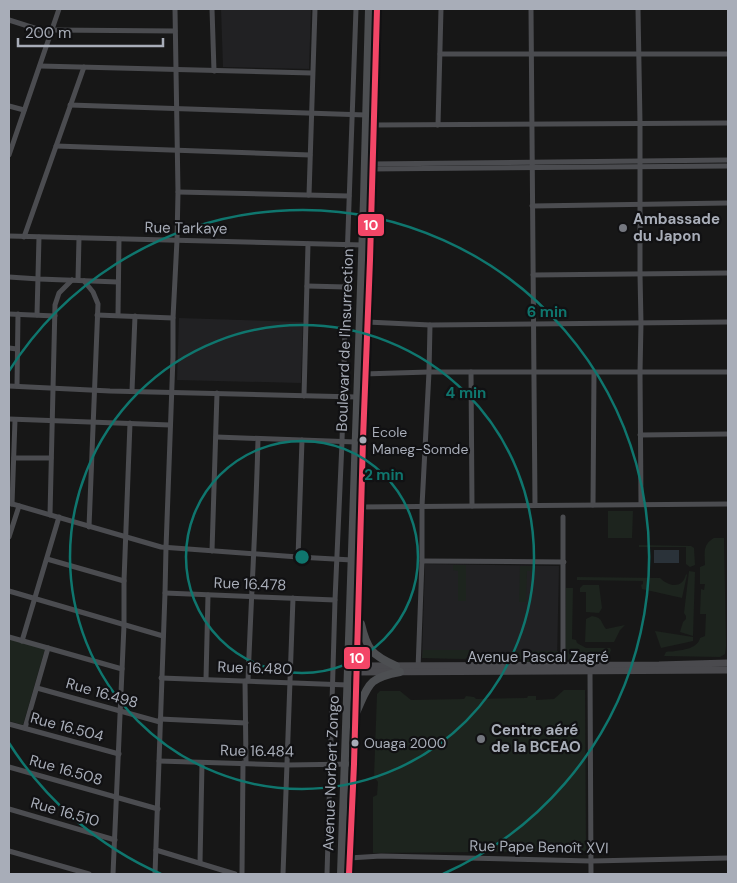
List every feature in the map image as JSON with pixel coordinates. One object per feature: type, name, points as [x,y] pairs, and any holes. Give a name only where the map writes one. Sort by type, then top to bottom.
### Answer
[{"type":"main road","name":"Boulevard de l'Insurrection","points":[[352,669],[358,616],[357,397],[367,322],[369,166],[366,115],[369,9]]},
{"type":"main road","name":"Boulevard de l'Insurrection","points":[[352,669],[352,560],[357,507],[362,245],[374,125],[377,9]]},
{"type":"main road","points":[[358,616],[369,648],[377,656],[398,669]]},
{"type":"main road","name":"Avenue Pascal Zagré","points":[[352,669],[563,668],[728,663]]},
{"type":"main road","name":"Avenue Pascal Zagré","points":[[563,668],[590,671],[728,670]]},
{"type":"main road","name":"Avenue Norbert Zongo","points":[[349,874],[350,764],[348,684],[352,669]]},
{"type":"main road","name":"Avenue Norbert Zongo","points":[[341,874],[354,717],[352,669]]},
{"type":"main road","points":[[354,717],[372,682],[398,669]]},
{"type":"street","points":[[9,153],[59,9]]},
{"type":"street","points":[[155,874],[177,240],[175,9]]},
{"type":"street","points":[[212,9],[214,71]]},
{"type":"street","points":[[309,195],[312,73],[316,9]]},
{"type":"street","points":[[327,874],[336,559],[342,442],[356,9]]},
{"type":"street","points":[[438,124],[441,9]]},
{"type":"street","points":[[531,9],[535,505]]},
{"type":"street","points":[[638,9],[641,504]]},
{"type":"street","points":[[9,20],[51,32],[175,31]]},
{"type":"street","points":[[440,54],[728,54]]},
{"type":"street","points":[[40,66],[312,73]]},
{"type":"street","points":[[24,237],[84,67]]},
{"type":"street","points":[[70,105],[366,115]]},
{"type":"street","points":[[9,106],[24,110]]},
{"type":"street","points":[[374,125],[728,123]]},
{"type":"street","points":[[56,146],[310,155]]},
{"type":"street","points":[[369,166],[532,165],[728,160]]},
{"type":"street","points":[[532,165],[640,168],[728,166]]},
{"type":"street","points":[[178,192],[349,196]]},
{"type":"street","points":[[532,206],[728,204]]},
{"type":"street","name":"Rue Tarkaye","points":[[9,236],[362,245]]},
{"type":"street","points":[[37,315],[39,237]]},
{"type":"street","points":[[78,280],[79,238]]},
{"type":"street","points":[[118,315],[119,239]]},
{"type":"street","points":[[304,396],[308,244]]},
{"type":"street","points":[[533,275],[728,273]]},
{"type":"street","points":[[9,277],[118,282]]},
{"type":"street","points":[[78,280],[93,292],[97,300],[89,526]]},
{"type":"street","points":[[50,515],[57,298],[59,293],[78,280]]},
{"type":"street","points":[[307,286],[346,287]]},
{"type":"street","points":[[9,314],[55,316]]},
{"type":"street","points":[[17,386],[18,314]]},
{"type":"street","points":[[97,315],[173,318]]},
{"type":"street","points":[[132,391],[135,316]]},
{"type":"street","points":[[367,322],[430,324],[728,322]]},
{"type":"street","points":[[418,669],[422,506],[430,324]]},
{"type":"street","points":[[9,348],[18,348]]},
{"type":"street","points":[[361,374],[429,372],[728,372]]},
{"type":"street","points":[[471,372],[472,506]]},
{"type":"street","points":[[593,505],[594,372]]},
{"type":"street","points":[[9,386],[357,397]]},
{"type":"street","points":[[212,551],[218,393]]},
{"type":"street","points":[[170,424],[12,419],[14,458],[10,503],[166,548],[352,560]]},
{"type":"street","points":[[114,874],[130,423]]},
{"type":"street","points":[[640,435],[728,434]]},
{"type":"street","points":[[216,437],[356,442]]},
{"type":"street","points":[[242,874],[247,681],[258,439]]},
{"type":"street","points":[[298,557],[302,440]]},
{"type":"street","points":[[14,458],[51,458]]},
{"type":"street","points":[[357,507],[728,504]]},
{"type":"street","points":[[9,537],[19,506]]},
{"type":"street","points":[[22,641],[58,517]]},
{"type":"street","points":[[563,517],[563,668]]},
{"type":"street","points":[[46,559],[124,581]]},
{"type":"street","points":[[422,560],[564,562]]},
{"type":"street","points":[[9,591],[163,636]]},
{"type":"street","name":"Rue 16.478","points":[[165,593],[335,600]]},
{"type":"street","points":[[206,679],[208,595]]},
{"type":"street","points":[[282,874],[293,598]]},
{"type":"street","points":[[9,637],[122,669]]},
{"type":"street","points":[[25,728],[48,648]]},
{"type":"street","points":[[590,671],[591,874]]},
{"type":"street","name":"Rue 16.480","points":[[161,678],[348,684]]},
{"type":"street","name":"Rue 16.498","points":[[36,688],[160,721],[246,723]]},
{"type":"street","name":"Rue 16.504","points":[[9,724],[119,754]]},
{"type":"street","name":"Rue 16.484","points":[[159,761],[244,764],[350,764]]},
{"type":"street","points":[[200,863],[202,763]]},
{"type":"street","name":"Rue 16.508","points":[[9,767],[158,809]]},
{"type":"street","name":"Rue 16.510","points":[[9,809],[115,840]]},
{"type":"street","points":[[156,850],[235,874]]},
{"type":"street","points":[[9,851],[89,874]]},
{"type":"street","name":"Rue Pape Benoît XVI","points":[[349,858],[382,856],[591,861],[728,858]]},
{"type":"shaded area","points":[[221,9],[311,9],[309,69],[223,67]]},
{"type":"shaded area","points":[[179,318],[303,322],[301,383],[177,380]]},
{"type":"shaded area","points":[[608,511],[633,511],[632,538],[608,538]]},
{"type":"shaded area","points":[[714,538],[724,538],[725,654],[720,657],[664,656],[666,652],[690,648],[697,644],[700,638],[705,636],[706,614],[700,614],[701,589],[704,590],[705,584],[700,584],[700,567],[705,565],[706,546]]},
{"type":"shaded area","points":[[639,545],[691,546],[694,548],[695,565],[690,567],[686,564],[686,547],[639,547]]},
{"type":"shaded area","points":[[654,550],[679,550],[679,563],[654,563]]},
{"type":"shaded area","points":[[425,564],[559,566],[557,660],[550,672],[521,659],[422,658]]},
{"type":"shaded area","points":[[453,565],[466,565],[466,601],[458,601],[458,571],[453,570]]},
{"type":"shaded area","points":[[520,566],[532,566],[532,571],[527,571],[526,602],[519,602]]},
{"type":"shaded area","points":[[689,571],[695,572],[693,636],[680,632],[686,619],[684,613]]},
{"type":"shaded area","points":[[686,574],[682,598],[642,589],[643,581],[577,580],[577,577],[660,578],[671,585],[675,585],[682,582]]},
{"type":"shaded area","points":[[583,585],[599,585],[602,608],[599,613],[586,612],[586,592],[580,592],[580,588]]},
{"type":"shaded area","points":[[566,588],[573,588],[572,639],[586,648],[610,648],[607,659],[567,660],[565,658]]},
{"type":"shaded area","points":[[592,616],[600,619],[606,629],[625,625],[614,642],[585,642],[586,619]]},
{"type":"shaded area","points":[[655,631],[693,637],[693,641],[661,648]]},
{"type":"shaded area","points":[[9,638],[45,649],[23,725],[9,721]]},
{"type":"shaded area","points":[[423,650],[474,650],[465,659],[422,658]]},
{"type":"shaded area","points":[[512,651],[558,651],[557,660],[550,672],[525,661]]},
{"type":"shaded area","name":"Centre aéré de la BCEAO","points":[[564,690],[585,690],[586,851],[373,853],[373,797],[377,795],[378,782],[374,777],[377,694],[380,691],[400,691],[411,700],[464,699],[466,696],[476,699],[527,698],[528,696],[536,696],[536,700],[554,699]]},
{"type":"transit line","name":"10","points":[[349,874],[377,9]]},
{"type":"place","name":"Ambassade du Japon","points":[[623,228]]},
{"type":"place","name":"Ecole Maneg-Somde","points":[[363,440]]},
{"type":"place","name":"Centre aéré de la BCEAO","points":[[481,739]]},
{"type":"place","name":"Ouaga 2000","points":[[355,743]]}]
